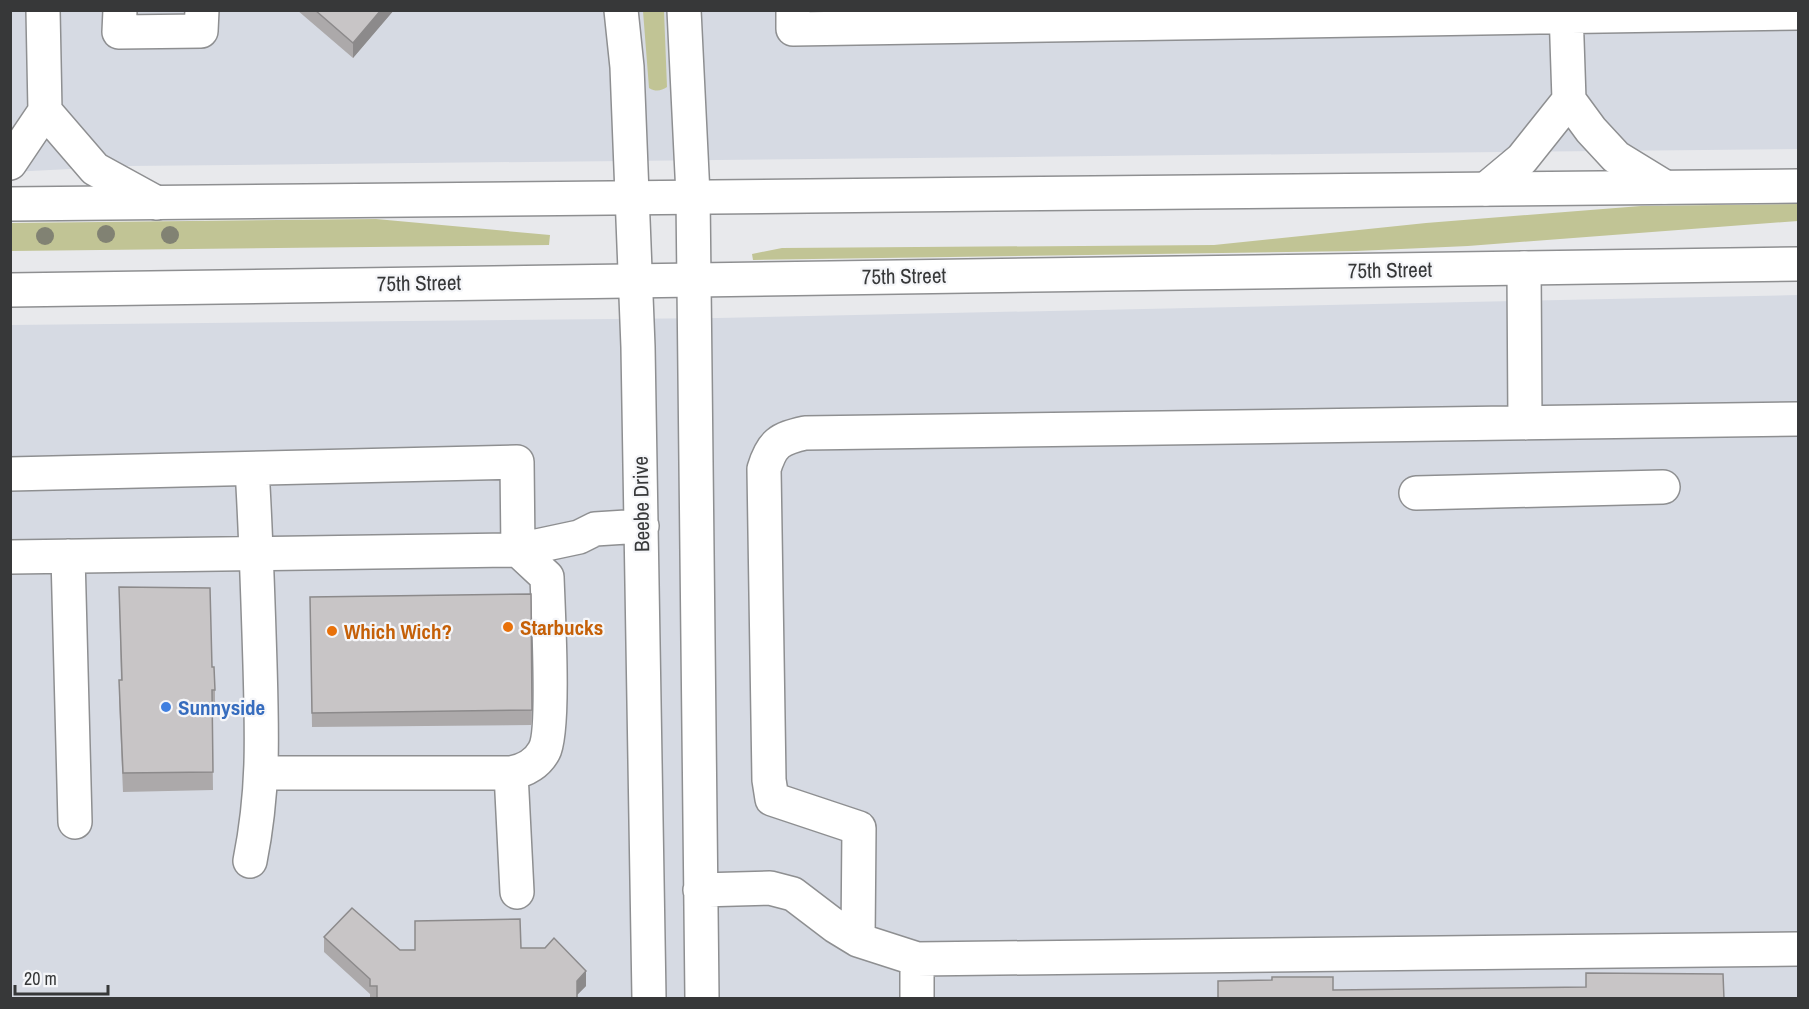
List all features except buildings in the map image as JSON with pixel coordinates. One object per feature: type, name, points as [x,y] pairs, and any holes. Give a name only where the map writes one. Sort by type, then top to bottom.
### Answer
[{"type":"main road","points":[[10,163],[45,111],[43,10]]},
{"type":"main road","points":[[120,10],[119,32],[201,31],[202,10]]},
{"type":"main road","name":"Beebe Drive","points":[[621,10],[627,67],[642,526],[649,999]]},
{"type":"main road","points":[[684,10],[693,195],[702,999]]},
{"type":"main road","points":[[793,10],[793,29],[880,19],[1798,14]]},
{"type":"main road","points":[[1566,14],[1569,100],[1591,130],[1616,157],[1665,187]]},
{"type":"main road","points":[[1486,189],[1522,159],[1569,100]]},
{"type":"main road","points":[[45,111],[95,169],[157,203]]},
{"type":"main road","points":[[10,204],[693,195],[1798,186]]},
{"type":"main road","name":"75th Street","points":[[10,290],[1798,264]]},
{"type":"main road","points":[[1524,268],[1525,423]]},
{"type":"main road","points":[[858,940],[859,828],[772,799],[769,780],[764,469],[770,450],[785,438],[805,433],[1798,419]]},
{"type":"main road","points":[[10,474],[517,462],[518,550],[547,577],[549,738],[536,762],[524,770],[511,773],[262,773]]},
{"type":"main road","points":[[250,861],[259,816],[262,773],[257,555],[252,469]]},
{"type":"main road","points":[[1416,493],[1663,487]]},
{"type":"main road","points":[[10,557],[518,550],[579,537],[595,528],[642,526]]},
{"type":"main road","points":[[68,556],[75,822]]},
{"type":"main road","points":[[511,773],[518,892]]},
{"type":"main road","points":[[700,890],[770,888],[793,894],[835,926],[858,940],[917,959],[1798,949]]},
{"type":"main road","points":[[917,959],[917,999]]},
{"type":"shaded area","points":[[11,11],[1798,11],[1798,149],[129,166],[11,172]]},
{"type":"shaded area","points":[[1798,295],[1798,998],[11,998],[10,325],[718,318]]},
{"type":"green space","points":[[643,11],[664,11],[667,87],[661,90],[649,88]]},
{"type":"green space","points":[[1798,204],[1798,221],[1468,246],[1356,251],[753,260],[752,254],[782,248],[1214,245],[1426,223],[1641,206]]},
{"type":"green space","points":[[376,219],[550,235],[549,245],[11,251],[11,223]]},
{"type":"place","name":"Starbucks","points":[[508,627]]},
{"type":"place","name":"Which Wich?","points":[[332,631]]},
{"type":"place","name":"Sunnyside","points":[[166,707]]}]
